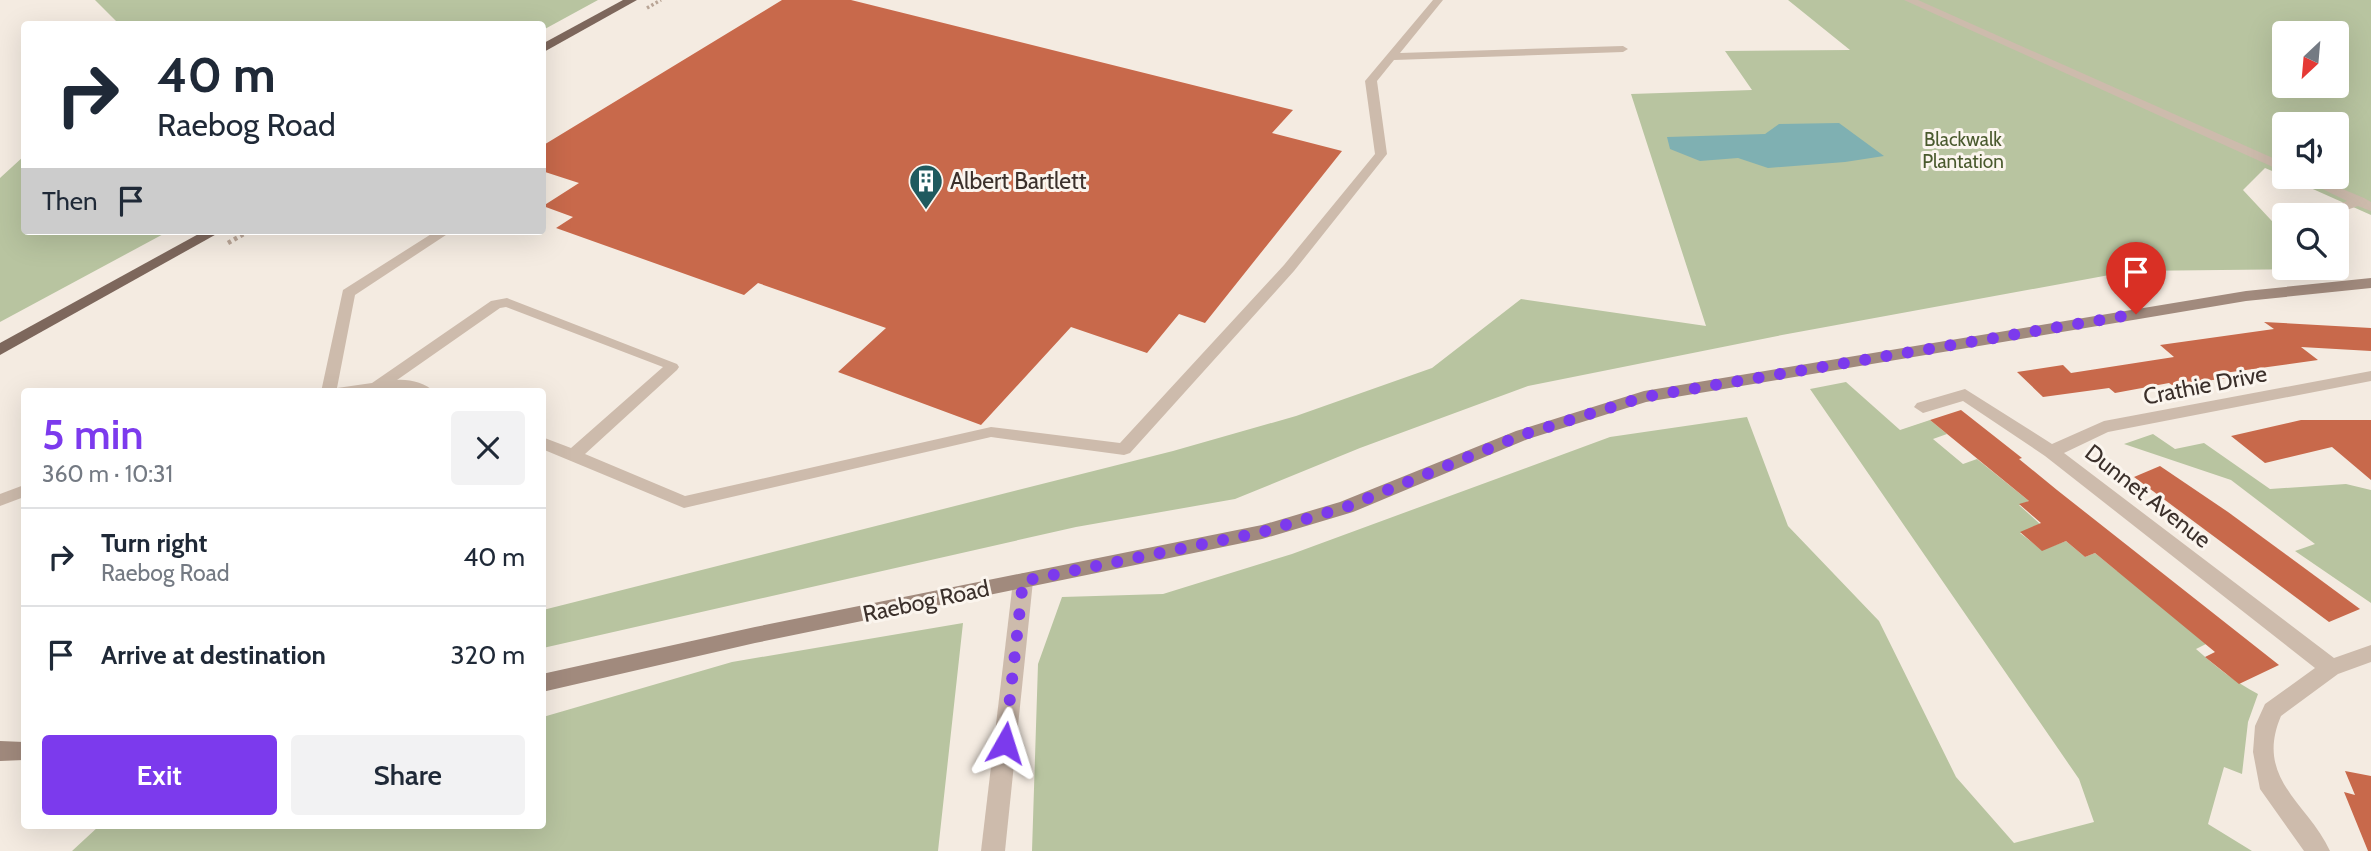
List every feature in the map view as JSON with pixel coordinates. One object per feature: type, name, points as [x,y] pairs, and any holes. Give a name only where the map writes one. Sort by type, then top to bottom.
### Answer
[{"type":"main road","points":[[546,47],[631,0]]},
{"type":"main road","points":[[0,350],[208,235]]},
{"type":"main road","name":"Raebog Road","points":[[546,682],[755,635],[1274,528],[1346,507],[1522,435],[1644,397],[2246,296],[2371,283]]},
{"type":"main road","points":[[0,751],[21,751]]},
{"type":"street","name":"Crathie Drive","points":[[2051,452],[2104,427],[2371,376]]},
{"type":"street","name":"Dunnet Avenue","points":[[1923,407],[1965,396],[2051,452],[2332,668]]},
{"type":"street","points":[[993,851],[1023,581]]},
{"type":"street","points":[[2318,851],[2268,782],[2264,751],[2266,726],[2273,710],[2332,668],[2371,653]]},
{"type":"lane","points":[[546,444],[684,502],[991,432],[1124,449],[1289,268],[1381,154],[1371,81],[1438,0]]},
{"type":"lane","points":[[1909,0],[2272,163]]},
{"type":"lane","points":[[1391,57],[1623,49]]},
{"type":"lane","points":[[2331,189],[2365,204]]},
{"type":"lane","points":[[330,388],[348,293],[439,235]]},
{"type":"lane","points":[[377,387],[501,302],[520,306],[672,367],[573,455]]},
{"type":"lane","points":[[370,388],[407,384],[416,388]]},
{"type":"lane","points":[[0,500],[21,492]]},
{"type":"green space","points":[[95,0],[598,0],[546,28],[546,21],[116,21]]},
{"type":"green space","name":"Blackwalk Plantation","points":[[1788,0],[2371,0],[2371,215],[2313,189],[2349,189],[2349,112],[2272,112],[2272,171],[2265,168],[2243,190],[2272,221],[2272,269],[2131,271],[1782,335],[1528,386],[1360,448],[1235,499],[1076,527],[546,647],[546,609],[1173,451],[1296,416],[1432,368],[1521,299],[1706,326],[1631,94],[1752,90],[1725,51],[1850,50]]},
{"type":"green space","points":[[21,159],[21,235],[162,235],[0,322],[0,178]]},
{"type":"green space","points":[[1846,382],[1900,430],[1930,420],[1947,434],[1933,439],[1963,464],[1977,459],[2029,501],[2019,505],[2040,524],[2020,533],[2042,550],[2066,541],[2085,557],[2095,553],[2206,644],[2196,649],[2233,679],[2258,694],[2248,722],[2242,774],[2224,767],[2208,824],[2252,851],[1032,851],[1038,664],[1062,597],[1163,594],[1292,554],[1610,437],[1747,417],[1788,526],[1879,621],[1956,777],[2014,843],[2094,822],[2079,779],[1810,389]]},
{"type":"green space","points":[[2153,434],[2175,449],[2204,443],[2270,489],[2346,484],[2371,490],[2371,603],[2295,551],[2315,544],[2231,480],[2124,444]]},
{"type":"green space","points":[[963,623],[938,851],[72,851],[96,829],[546,829],[546,716],[732,662]]},
{"type":"water","points":[[1839,123],[1884,156],[1768,168],[1738,158],[1700,161],[1670,149],[1667,137],[1765,134],[1779,124]]},
{"type":"building","name":"Albert Bartlett","points":[[782,0],[851,0],[1293,110],[1272,133],[1342,151],[1205,323],[1179,314],[1147,353],[1071,327],[981,425],[838,372],[886,328],[758,283],[744,295],[556,228],[573,217],[546,207],[546,204],[579,183],[546,172],[546,144]]},
{"type":"building","points":[[2264,322],[2371,328],[2371,351],[2301,347],[2318,360],[2224,373],[2229,378],[2172,385],[2169,383],[2115,393],[2109,388],[2043,397],[2017,372],[2063,365],[2071,373],[2174,357],[2160,345],[2274,329]]},
{"type":"building","points":[[1961,410],[2022,458],[2019,459],[2057,490],[2279,665],[2239,684],[2205,657],[2215,652],[2095,553],[2085,557],[2066,541],[2042,551],[2020,532],[2041,523],[2019,504],[2029,501],[1930,420]]},
{"type":"building","points":[[2301,420],[2371,420],[2371,480],[2332,447],[2265,463],[2231,436]]},
{"type":"building","points":[[2160,466],[2228,512],[2360,609],[2329,622],[2134,477]]},
{"type":"building","points":[[2345,771],[2371,776],[2371,851],[2368,851],[2344,792],[2355,795]]},
{"type":"place","name":"Albert Bartlett","points":[[926,211]]},
{"type":"route","points":[[1005,743],[1023,581],[1262,532],[1346,507],[1522,435],[1644,397],[2136,314]]}]
